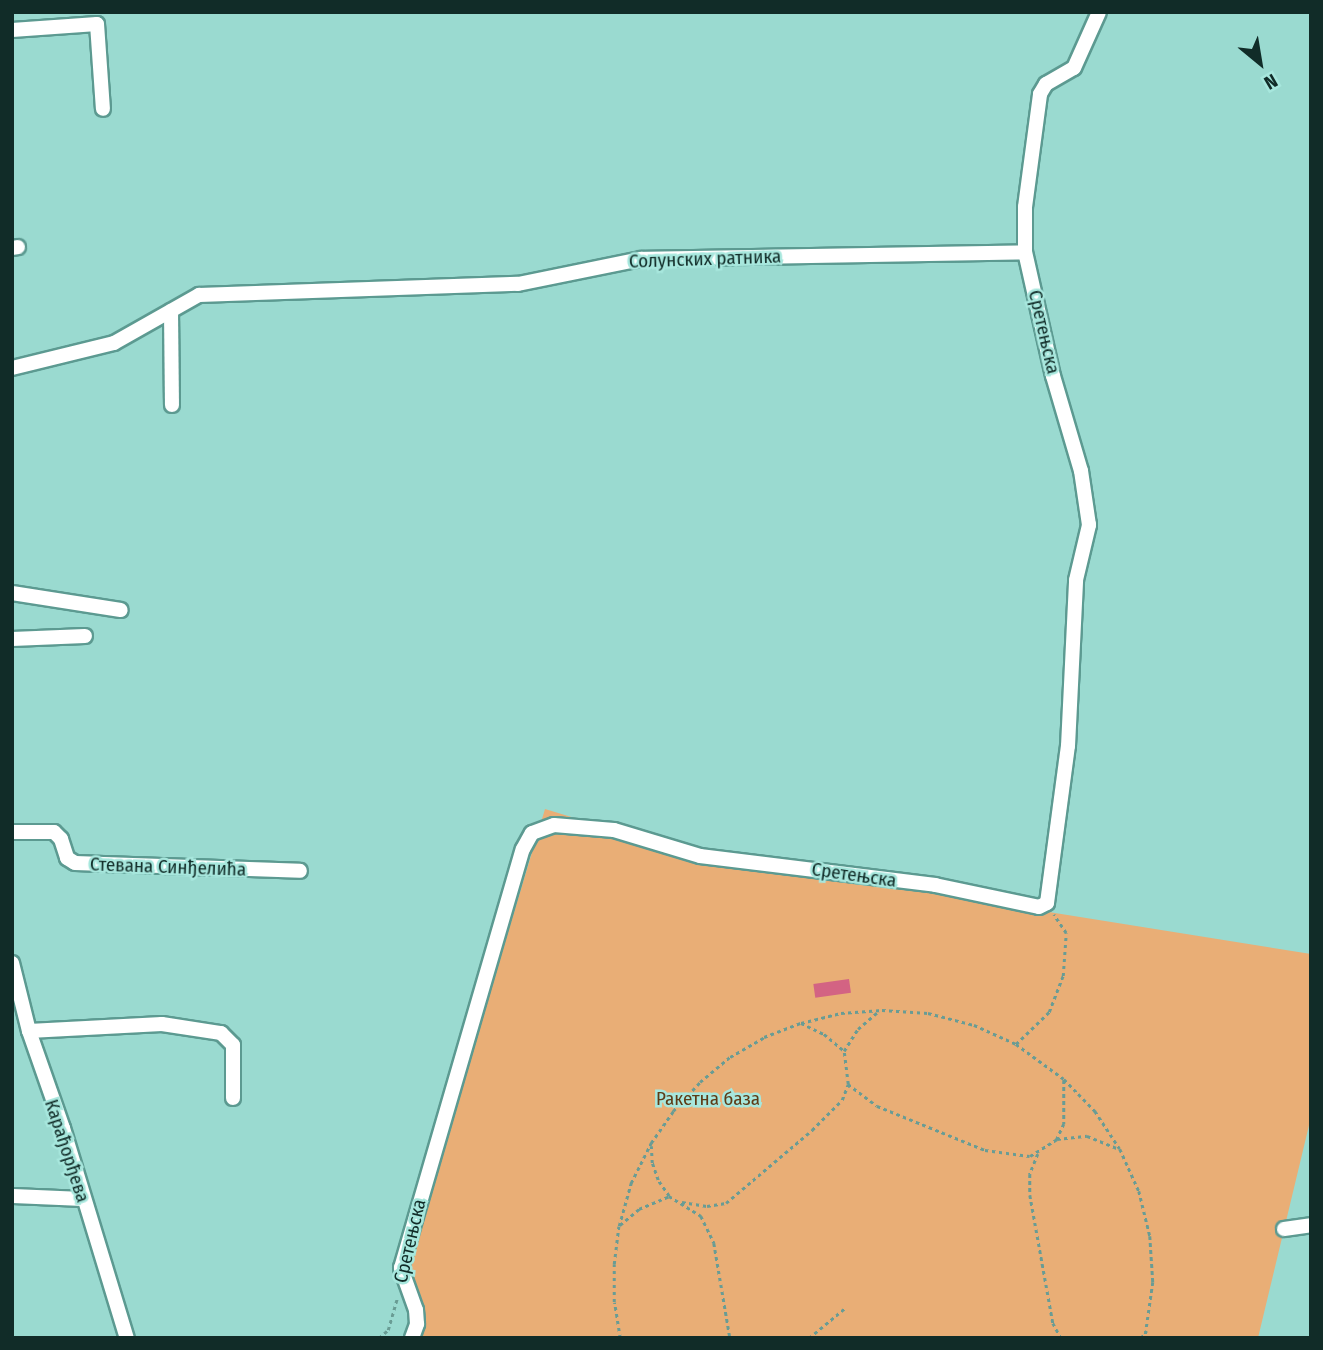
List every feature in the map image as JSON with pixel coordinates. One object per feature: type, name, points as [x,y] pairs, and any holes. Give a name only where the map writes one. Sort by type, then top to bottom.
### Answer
[{"type":"street","points":[[1025,252],[1025,207],[1040,94],[1046,84],[1074,68],[1100,12]]},
{"type":"street","points":[[12,30],[97,24],[100,54],[98,72],[103,109]]},
{"type":"street","name":"Солунских ратника","points":[[12,368],[114,343],[199,295],[518,284],[641,259],[1025,252]]},
{"type":"street","name":"Сретењска","points":[[403,1275],[401,1268],[434,1147],[464,1056],[523,849],[532,833],[554,825],[614,830],[700,856],[935,885],[1009,898],[1039,907],[1047,903],[1068,746],[1076,580],[1089,525],[1083,480],[1053,376],[1025,252]]},
{"type":"street","points":[[171,311],[172,405]]},
{"type":"street","points":[[12,593],[121,610]]},
{"type":"street","points":[[12,639],[85,636]]},
{"type":"street","name":"Стевана Синђелића","points":[[12,832],[54,832],[61,839],[67,858],[75,863],[300,871]]},
{"type":"street","name":"Карађорђева","points":[[12,963],[29,1031],[127,1338]]},
{"type":"street","points":[[29,1031],[162,1024],[221,1033],[233,1045],[233,1098]]},
{"type":"street","points":[[13,1196],[83,1199]]},
{"type":"street","points":[[1284,1229],[1311,1225]]},
{"type":"street","points":[[403,1275],[416,1310],[417,1324],[412,1338]]},
{"type":"path","points":[[1016,1044],[1049,1012],[1063,976],[1066,933],[1047,903]]},
{"type":"path","points":[[682,1202],[707,1206],[726,1203],[813,1130],[842,1100],[848,1084],[844,1051],[858,1029],[882,1010]]},
{"type":"path","points":[[620,1338],[614,1289],[619,1226],[631,1183],[651,1143],[673,1111],[700,1082],[742,1051],[801,1023],[841,1013],[882,1010],[928,1013],[974,1025],[1016,1044],[1064,1079],[1095,1111],[1120,1149],[1139,1191],[1150,1236],[1153,1282],[1148,1328],[1143,1338]]},
{"type":"path","points":[[801,1023],[824,1034],[844,1051]]},
{"type":"path","points":[[1057,1139],[1064,1124],[1064,1079]]},
{"type":"path","points":[[848,1084],[877,1106],[985,1150],[1014,1156],[1030,1156],[1057,1139],[1087,1136],[1120,1149]]},
{"type":"path","points":[[651,1143],[652,1163],[658,1180],[669,1196],[701,1216],[714,1242],[730,1338]]},
{"type":"path","points":[[1038,1152],[1030,1174],[1030,1195],[1053,1323],[1061,1338]]},
{"type":"path","points":[[619,1226],[639,1209],[669,1196]]},
{"type":"path","name":"Сретењска","points":[[379,1338],[391,1323],[403,1275]]},
{"type":"path","points":[[809,1338],[845,1308]]},
{"type":"green space","name":"Ракетна база","points":[[545,809],[700,856],[1311,954],[1311,1117],[1258,1338],[418,1338],[423,1316],[407,1269]]},
{"type":"building","points":[[849,979],[851,993],[815,998],[813,984]]}]
